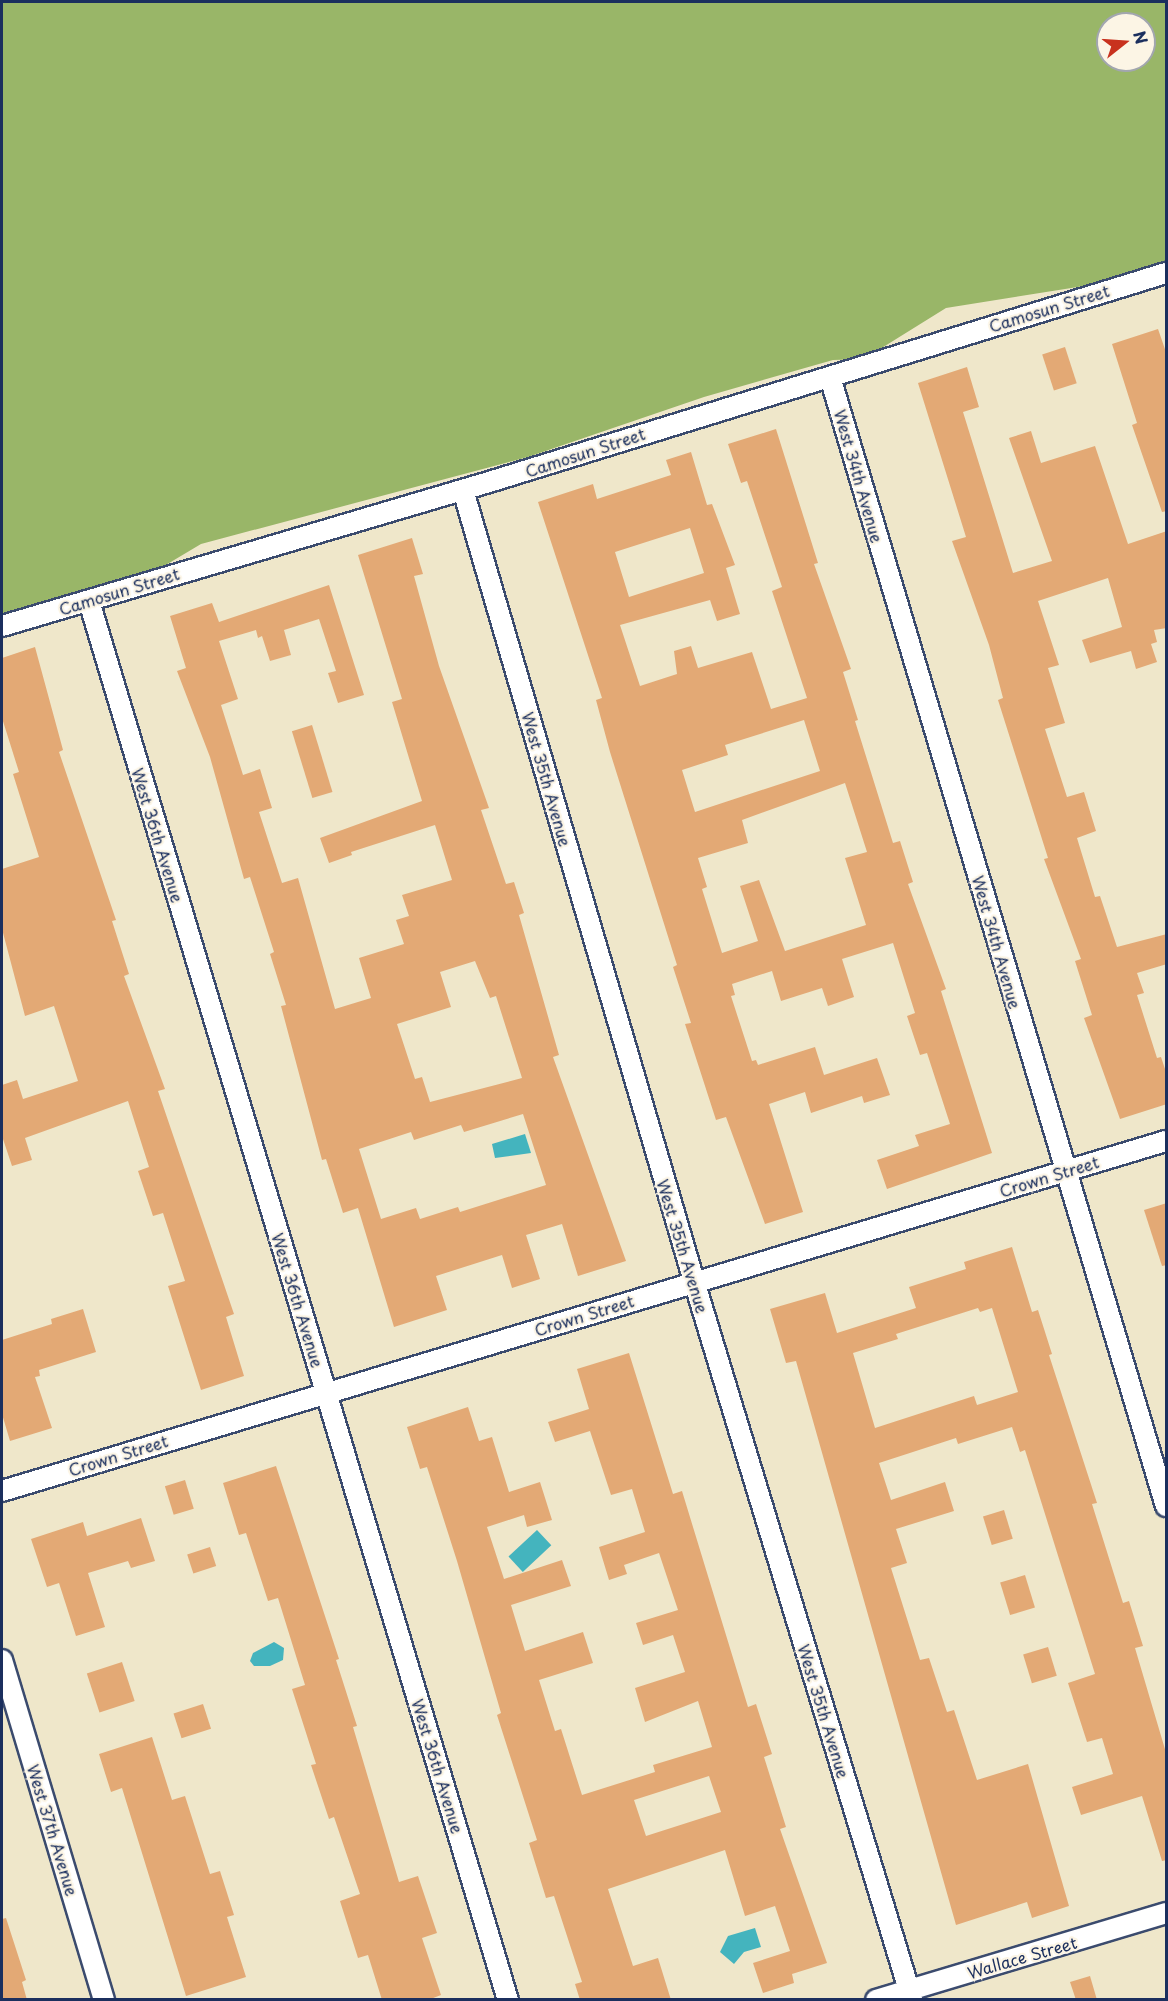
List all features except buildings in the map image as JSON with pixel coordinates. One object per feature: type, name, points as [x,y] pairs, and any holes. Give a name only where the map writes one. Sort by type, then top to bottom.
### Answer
[{"type":"street","name":"Camosun Street","points":[[2,626],[463,490],[1167,273]]},
{"type":"street","name":"West 34th Avenue","points":[[830,377],[1065,1171],[1167,1506]]},
{"type":"street","name":"West 35th Avenue","points":[[463,490],[694,1281],[910,1995]]},
{"type":"street","name":"West 36th Avenue","points":[[89,601],[508,2000]]},
{"type":"street","name":"Crown Street","points":[[2,1491],[694,1281],[1167,1141]]},
{"type":"street","name":"West 37th Avenue","points":[[2,1660],[104,2000]]},
{"type":"street","name":"Wallace Street","points":[[876,2000],[910,1995],[1167,1913]]},
{"type":"green space","points":[[2,2],[1166,2],[1166,264],[1084,286],[946,308],[864,359],[833,360],[704,397],[528,457],[201,544],[149,575],[121,578],[2,616]]},
{"type":"water","points":[[525,1134],[531,1153],[495,1158],[492,1144]]},
{"type":"water","points":[[537,1530],[551,1545],[523,1572],[508,1557]]},
{"type":"water","points":[[274,1642],[284,1648],[283,1660],[270,1666],[254,1666],[250,1661],[253,1653]]},
{"type":"water","points":[[755,1928],[761,1947],[744,1952],[734,1964],[720,1952],[728,1936]]}]
